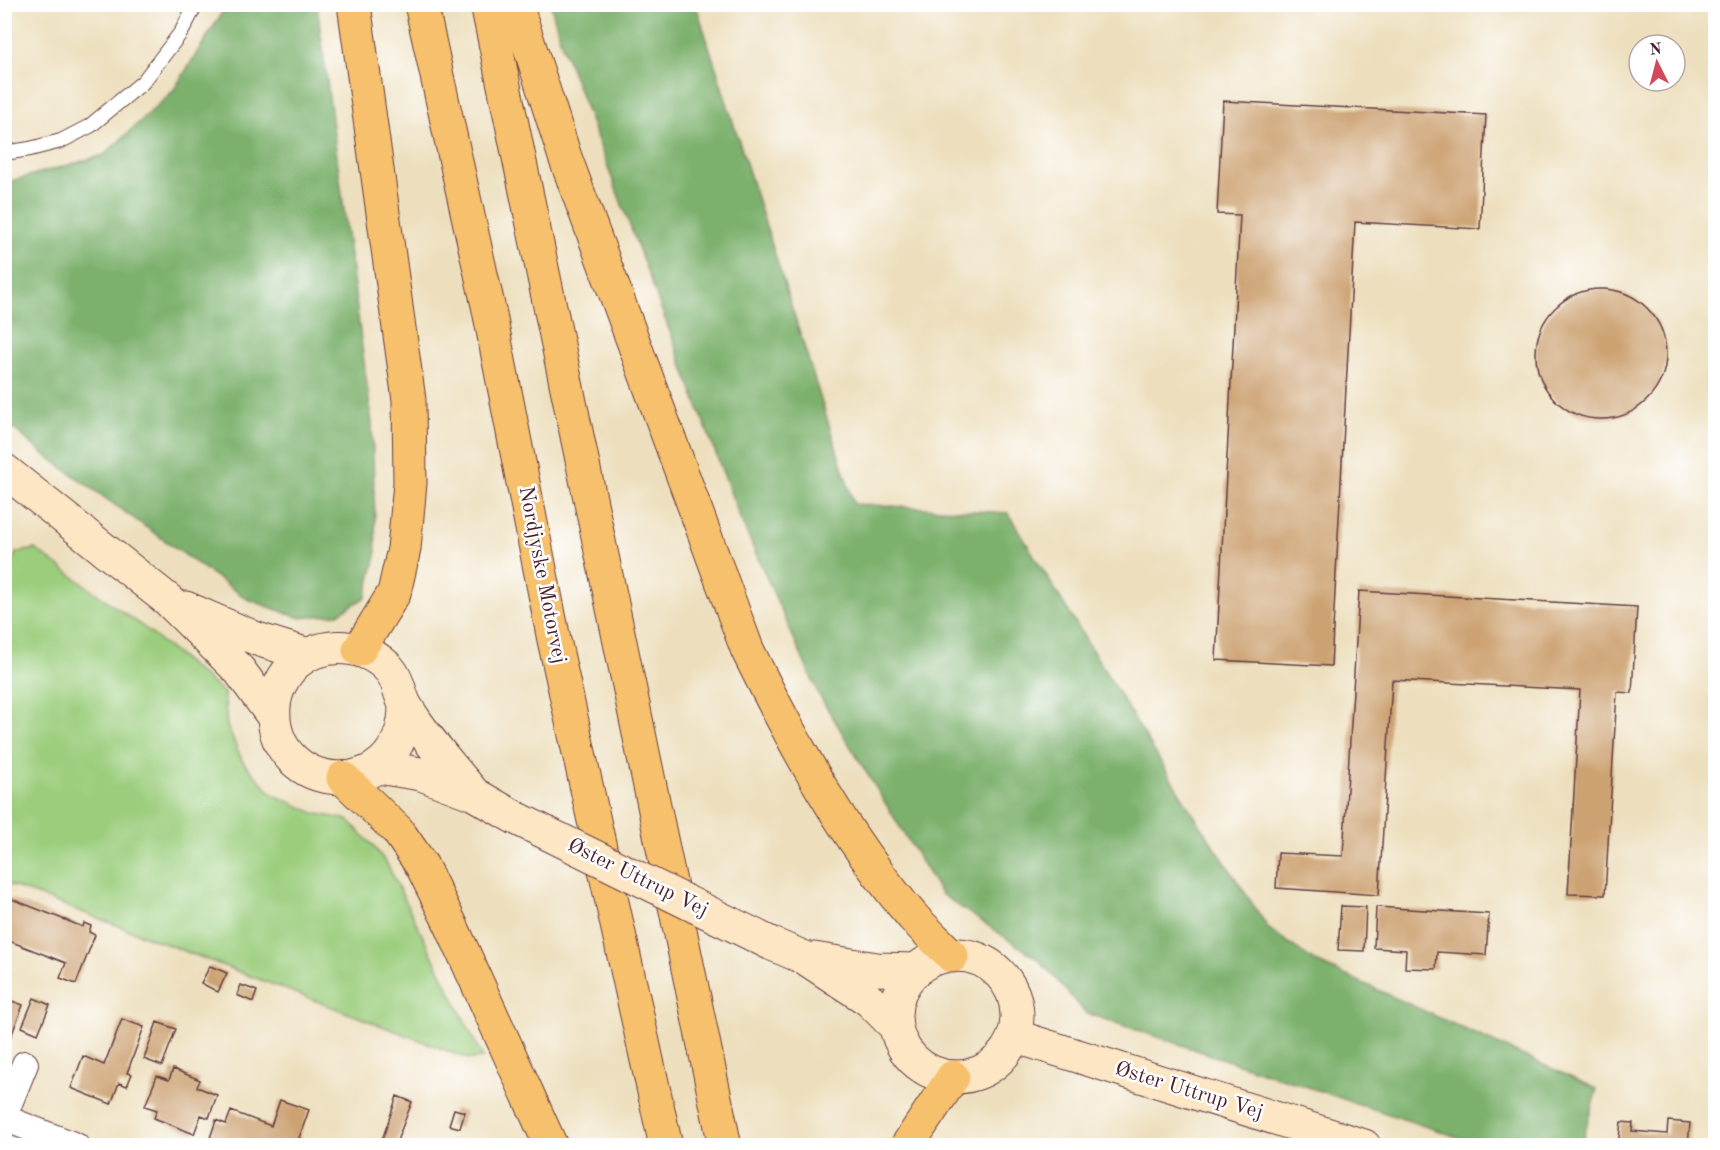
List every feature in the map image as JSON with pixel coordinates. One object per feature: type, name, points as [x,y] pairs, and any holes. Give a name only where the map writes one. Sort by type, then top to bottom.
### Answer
[{"type":"highway","points":[[354,4],[409,400],[410,483],[404,549],[394,593],[358,650]]},
{"type":"highway","name":"Nordjyske Motorvej","points":[[421,4],[489,310],[554,640],[666,1146]]},
{"type":"highway","points":[[488,4],[725,1146]]},
{"type":"highway","points":[[516,4],[565,157],[747,650],[780,716],[832,808],[914,918],[952,956]]},
{"type":"highway","points":[[343,778],[398,831],[422,866],[551,1146]]},
{"type":"highway","points":[[907,1146],[953,1077]]},
{"type":"street","points":[[9,486],[168,600],[239,670],[273,716]]},
{"type":"street","points":[[168,600],[257,639],[308,655]]},
{"type":"street","points":[[341,647],[358,650],[376,658],[390,670],[400,687],[405,706],[405,723],[400,740],[378,767],[361,775],[343,778],[322,776],[303,768],[288,754],[278,736],[273,716],[274,701],[286,674],[308,655],[324,648],[341,647]]},
{"type":"street","name":"Øster Uttrup Vej","points":[[405,706],[474,794]]},
{"type":"street","name":"Øster Uttrup Vej","points":[[378,767],[421,774],[474,794],[514,817],[805,958],[869,1000],[896,1026]]},
{"type":"street","points":[[952,956],[972,957],[990,966],[1005,979],[1014,997],[1017,1016],[1014,1036],[1005,1054],[990,1067],[973,1075],[953,1077],[933,1073],[915,1062],[902,1046],[896,1026],[895,1011],[906,981],[917,970],[933,960],[952,956]]},
{"type":"street","name":"Øster Uttrup Vej","points":[[805,958],[877,969],[917,970]]},
{"type":"street","name":"Øster Uttrup Vej","points":[[1014,1036],[1364,1146]]},
{"type":"street","points":[[25,1064],[4,1117],[76,1146]]},
{"type":"lane","points":[[4,153],[61,141],[90,126],[143,82],[182,31],[196,4]]},
{"type":"green space","points":[[223,5],[317,5],[372,423],[376,556],[366,597],[338,614],[300,618],[247,599],[42,453],[5,421],[5,181],[104,155],[173,91],[222,13]]},
{"type":"green space","points":[[551,5],[696,5],[854,504],[1008,513],[1189,808],[1269,929],[1316,962],[1597,1089],[1581,1145],[1481,1145],[1086,1013],[1039,960],[941,894],[819,695],[740,518],[560,40]]},
{"type":"green space","points":[[35,549],[142,626],[224,693],[227,726],[243,762],[272,794],[314,813],[348,820],[374,847],[387,864],[483,1058],[469,1059],[5,883],[5,583],[16,553]]},
{"type":"building","points":[[1223,101],[1486,115],[1480,229],[1355,222],[1331,666],[1216,660],[1240,215],[1217,214]]},
{"type":"building","points":[[1601,289],[1626,294],[1647,308],[1661,329],[1666,354],[1661,379],[1647,400],[1626,414],[1601,419],[1576,414],[1555,400],[1541,379],[1536,354],[1541,329],[1555,308],[1576,294]]},
{"type":"building","points":[[1359,591],[1637,607],[1632,693],[1617,692],[1605,895],[1568,894],[1580,690],[1392,680],[1379,895],[1276,888],[1278,853],[1343,856]]},
{"type":"building","points":[[4,896],[83,927],[84,923],[91,926],[89,932],[95,935],[76,984],[60,978],[66,963],[4,939]]},
{"type":"building","points":[[1341,906],[1366,907],[1364,951],[1338,950]]},
{"type":"building","points":[[1376,907],[1489,914],[1486,955],[1437,952],[1436,969],[1405,968],[1406,950],[1374,948]]},
{"type":"building","points":[[210,966],[227,973],[218,992],[201,983]]},
{"type":"building","points":[[241,985],[257,991],[253,1002],[237,995]]},
{"type":"building","points":[[4,998],[23,1005],[5,1052],[4,1052]]},
{"type":"building","points":[[34,998],[50,1005],[38,1034],[22,1027]]},
{"type":"building","points":[[122,1019],[144,1027],[127,1073],[132,1074],[127,1086],[119,1083],[111,1104],[71,1088],[83,1056],[104,1065]]},
{"type":"building","points":[[157,1022],[176,1029],[162,1066],[144,1059]]},
{"type":"building","points":[[173,1069],[200,1080],[197,1087],[217,1095],[209,1118],[201,1115],[194,1134],[154,1118],[157,1110],[145,1106],[157,1076],[169,1080]]},
{"type":"building","points":[[397,1096],[412,1102],[395,1146],[380,1146]]},
{"type":"building","points":[[280,1100],[309,1110],[299,1138],[304,1140],[302,1146],[219,1146],[220,1141],[210,1138],[216,1120],[226,1124],[231,1111],[271,1126]]},
{"type":"building","points":[[454,1109],[465,1112],[460,1128],[449,1125]]},
{"type":"building","points":[[1668,1121],[1690,1123],[1688,1146],[1618,1146],[1621,1122],[1633,1123],[1632,1131],[1667,1134]]}]
